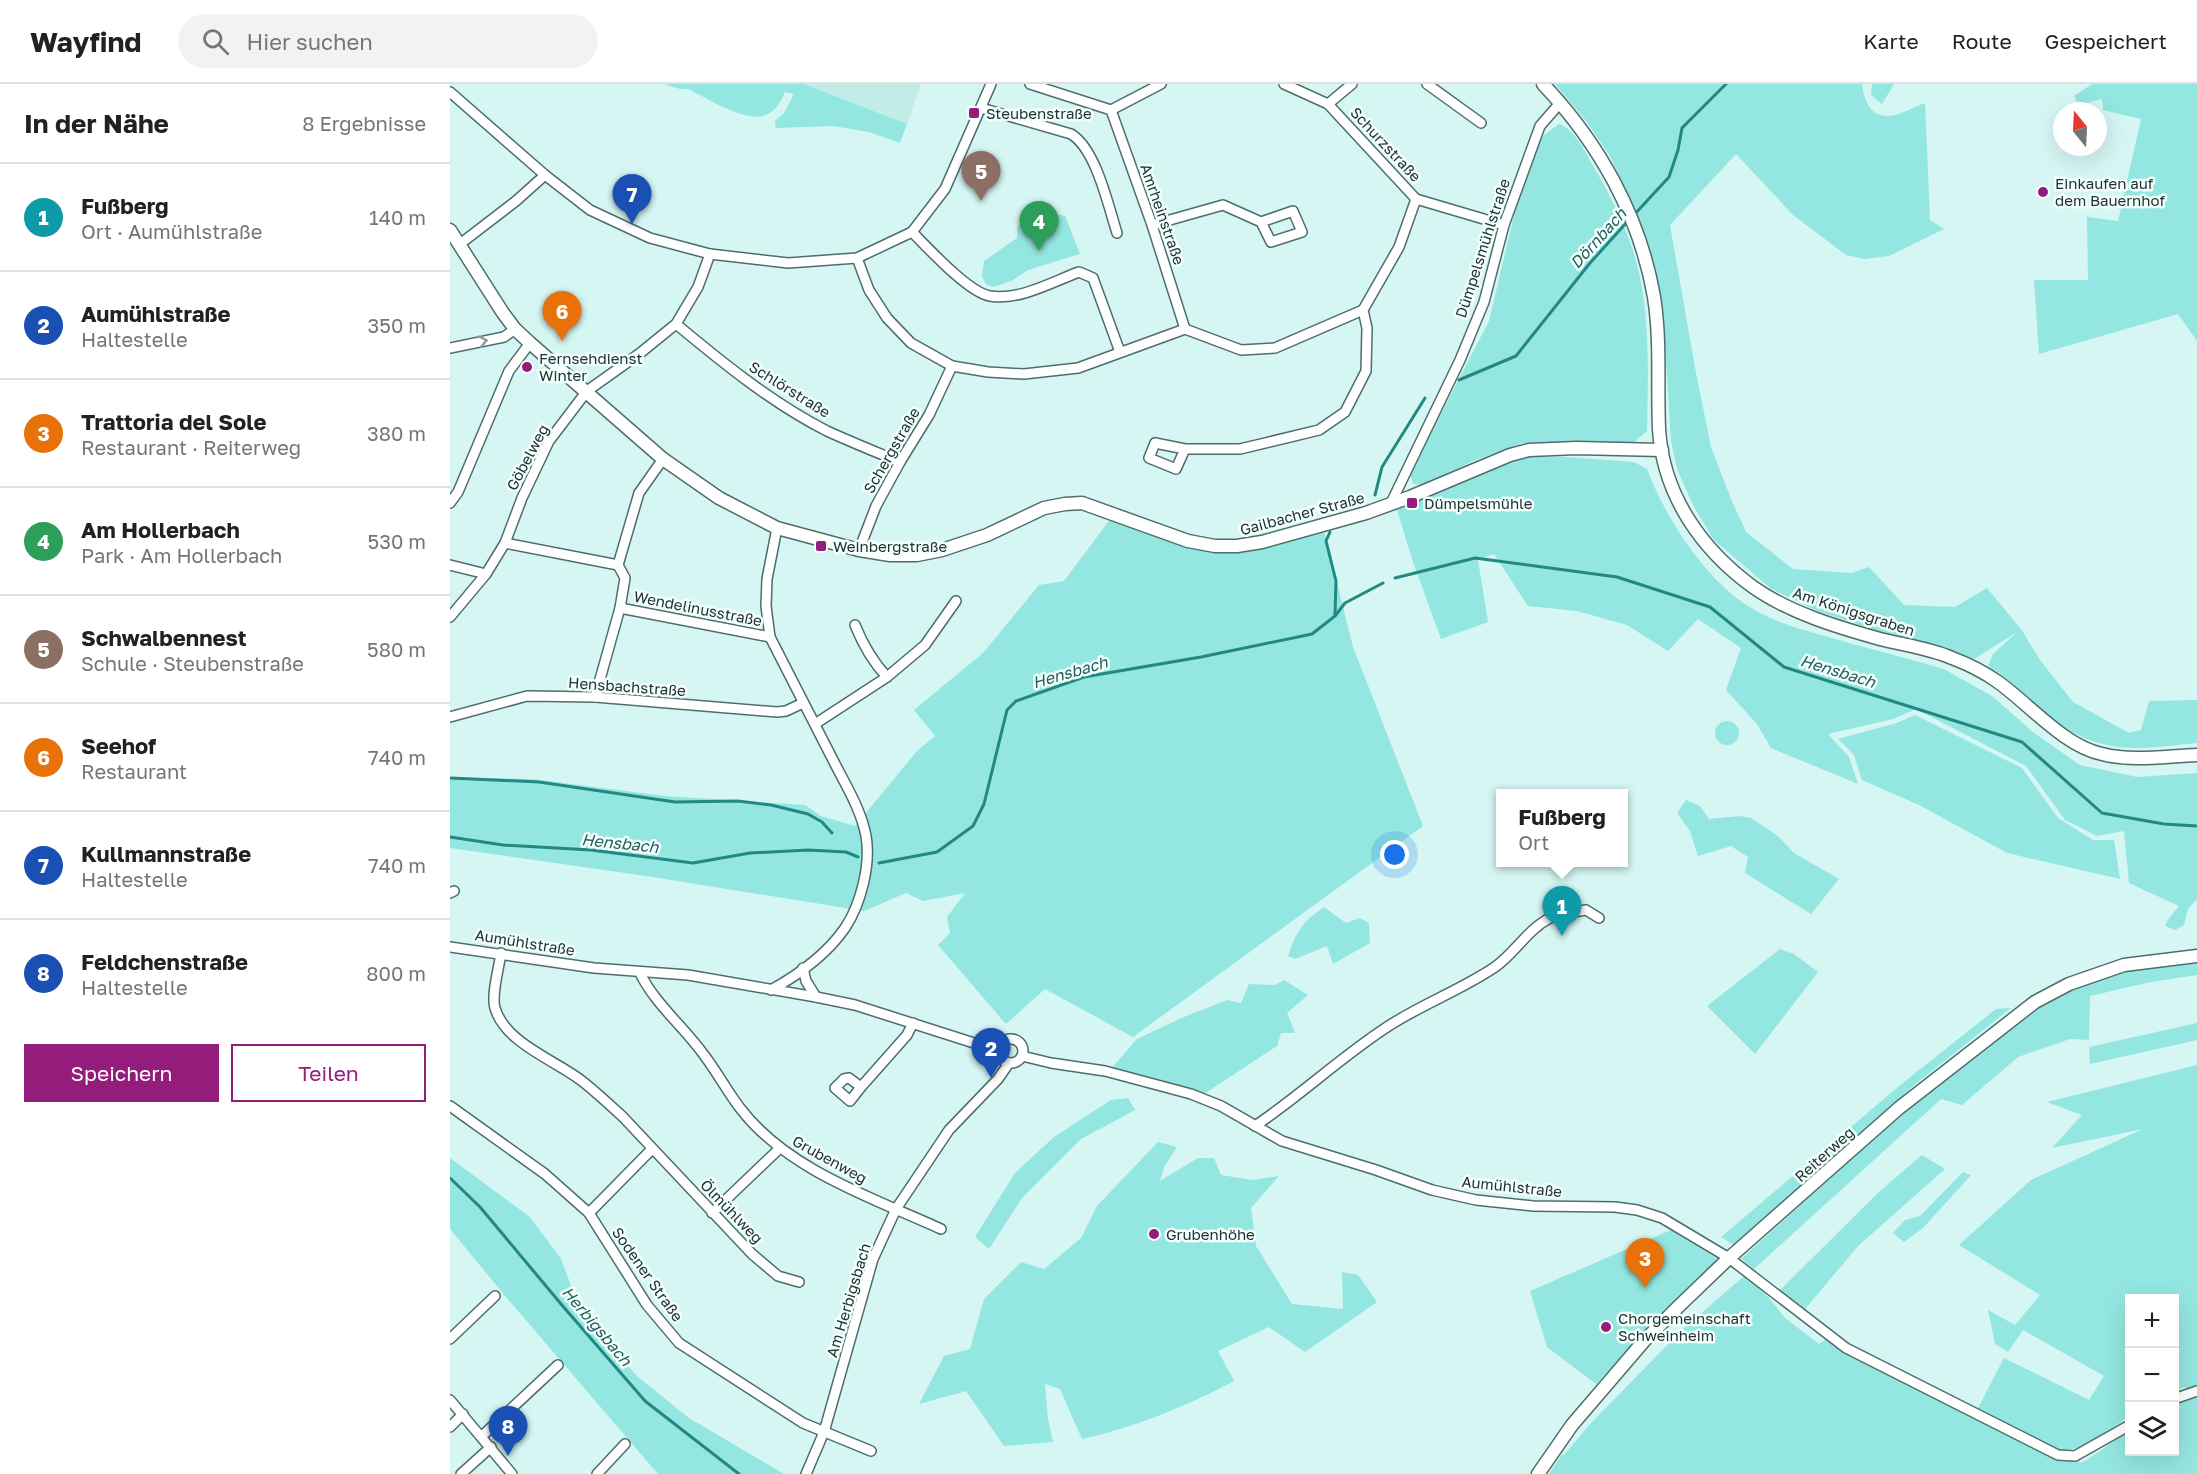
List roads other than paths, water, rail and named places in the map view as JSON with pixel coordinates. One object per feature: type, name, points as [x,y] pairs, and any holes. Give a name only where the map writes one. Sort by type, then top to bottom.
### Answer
[{"type":"street","points":[[450,92],[545,175],[590,210],[650,238],[710,254],[788,263],[857,258],[912,232],[945,189],[991,84]]},
{"type":"street","points":[[1030,84],[1111,110],[1161,84]]},
{"type":"street","name":"Schurzstraße","points":[[1284,84],[1328,104],[1416,199],[1504,225]]},
{"type":"street","points":[[1328,104],[1352,84]]},
{"type":"street","points":[[1427,84],[1481,123]]},
{"type":"street","name":"Am Königsgraben","points":[[1543,84],[1589,141],[1622,195],[1638,234],[1648,267],[1659,328],[1659,429],[1662,450],[1672,489],[1690,524],[1702,541],[1735,572],[1774,600],[1798,612],[1879,638],[1937,652],[1972,667],[2000,684],[2049,724],[2083,747],[2100,754],[2122,758],[2197,755]]},
{"type":"street","name":"Dümpelsmühlstraße","points":[[1391,503],[1460,360],[1484,302],[1504,225],[1540,126],[1560,103]]},
{"type":"street","points":[[981,108],[1071,134],[1080,139],[1090,153],[1117,233]]},
{"type":"street","name":"Amrheinstraße","points":[[1111,110],[1152,225],[1185,329]]},
{"type":"street","points":[[460,244],[516,201],[545,175]]},
{"type":"street","points":[[857,258],[869,290],[887,318],[911,343],[952,366],[988,372],[1024,374],[1078,368],[1185,329],[1241,350],[1275,348],[1363,310],[1399,247],[1416,199]]},
{"type":"street","points":[[1152,225],[1223,205],[1261,222],[1271,242],[1302,232],[1293,211],[1261,222]]},
{"type":"street","name":"Gailbacher Straße","points":[[450,230],[522,336],[663,459],[719,498],[777,528],[859,550],[890,555],[917,555],[942,550],[987,535],[1044,508],[1082,503],[1188,541],[1215,546],[1237,546],[1262,542],[1344,520],[1410,497],[1509,455],[1529,450],[1576,448],[1662,450]]},
{"type":"street","points":[[912,232],[964,282],[988,296],[1015,295],[1079,272],[1093,278],[1120,352]]},
{"type":"street","points":[[676,324],[698,287],[710,254]]},
{"type":"street","points":[[1185,450],[1252,446],[1319,430],[1345,412],[1366,371],[1367,328],[1363,310]]},
{"type":"street","name":"Göbelweg","points":[[505,543],[522,498],[549,441],[587,391],[676,324]]},
{"type":"street","name":"Schlörstraße","points":[[676,324],[727,366],[783,406],[827,431],[900,462]]},
{"type":"street","points":[[450,348],[504,337],[522,336],[458,492],[450,503]]},
{"type":"street","name":"Schergstraße","points":[[859,550],[876,506],[929,415],[952,366]]},
{"type":"street","points":[[618,565],[639,493],[663,459]]},
{"type":"street","points":[[771,990],[827,948],[845,928],[858,899],[865,871],[866,845],[859,811],[770,637],[766,606],[767,579],[777,528]]},
{"type":"street","points":[[450,617],[486,574],[505,543],[618,565],[626,578],[595,697]]},
{"type":"street","points":[[450,565],[486,574]]},
{"type":"street","points":[[815,724],[887,677],[926,645],[957,601]]},
{"type":"street","name":"Wendelinusstraße","points":[[620,608],[770,637]]},
{"type":"street","points":[[855,625],[874,663],[887,677]]},
{"type":"street","name":"Hensbachstraße","points":[[450,717],[527,696],[595,697],[777,712],[786,711],[803,703]]},
{"type":"street","points":[[1255,1125],[1409,1012],[1464,986],[1497,966],[1550,918],[1568,912],[1586,910],[1599,918]]},
{"type":"street","name":"Aumühlstraße","points":[[450,947],[594,968],[688,975],[855,1005],[999,1051],[1002,1043],[1014,1039],[1021,1044],[1022,1056],[1105,1071],[1191,1094],[1221,1106],[1282,1141],[1432,1190],[1476,1200],[1533,1206],[1615,1207],[1637,1210],[1662,1218],[1729,1258],[1846,1348],[2058,1455],[2075,1456],[2125,1428]]},
{"type":"street","name":"Ölmühlweg","points":[[501,953],[493,1002],[502,1024],[532,1050],[581,1080],[624,1118],[752,1254],[778,1276],[799,1282]]},
{"type":"street","name":"Reiterweg","points":[[1538,1474],[1572,1425],[1644,1341],[1729,1258],[1899,1108],[2035,1002],[2068,984],[2124,965],[2197,956]]},
{"type":"street","points":[[803,968],[806,981],[816,998]]},
{"type":"street","name":"Grubenweg","points":[[640,973],[649,988],[705,1055],[740,1109],[780,1148],[852,1191],[941,1229]]},
{"type":"street","points":[[861,1087],[907,1035],[913,1023]]},
{"type":"street","points":[[999,1051],[1001,1058],[1009,1063],[1018,1061],[1022,1056]]},
{"type":"street","name":"Am Herbigsbach","points":[[806,1474],[824,1432],[873,1259],[896,1209],[949,1130],[998,1079],[1009,1063]]},
{"type":"street","name":"Sodener Straße","points":[[450,1106],[545,1174],[589,1213],[647,1305],[679,1343],[803,1423],[871,1451]]},
{"type":"street","points":[[712,1213],[780,1148]]},
{"type":"street","points":[[589,1213],[652,1149]]},
{"type":"street","points":[[450,1339],[495,1296]]},
{"type":"street","points":[[482,1436],[558,1365]]},
{"type":"street","points":[[2179,1398],[2197,1391]]},
{"type":"street","points":[[450,1400],[512,1474]]},
{"type":"street","points":[[450,1427],[463,1414]]},
{"type":"street","points":[[597,1474],[625,1444]]},
{"type":"street","points":[[461,1474],[491,1447]]},
{"type":"waterway","name":"Dörnbach","points":[[1633,216],[1669,177],[1682,128],[1726,84]]},
{"type":"waterway","name":"Dörnbach","points":[[1459,380],[1516,356],[1590,263],[1628,221]]},
{"type":"waterway","name":"Dörnbach","points":[[1375,495],[1382,467],[1425,398]]},
{"type":"waterway","name":"Dörnbach","points":[[1330,532],[1326,541],[1336,581],[1335,615]]},
{"type":"waterway","name":"Hensbach","points":[[1395,578],[1475,558],[1617,577],[1710,607],[1784,667],[2022,742],[2102,813],[2164,824],[2197,826]]},
{"type":"waterway","name":"Hensbach","points":[[879,863],[937,852],[973,826],[984,804],[1007,710],[1016,701],[1084,677],[1201,657],[1312,634],[1335,616],[1345,603],[1383,583]]},
{"type":"waterway","points":[[450,778],[539,782],[675,802],[738,801],[771,805],[808,814],[822,822],[832,833]]},
{"type":"waterway","name":"Hensbach","points":[[450,837],[503,845],[591,850],[693,863],[750,853],[808,850],[846,852],[858,857]]},
{"type":"waterway","name":"Herbigsbach","points":[[450,1178],[480,1207],[645,1401],[739,1474]]},
{"type":"place","name":"Steubenstraße","points":[[974,113]]},
{"type":"place","name":"Einkaufen auf dem Bauernhof","points":[[2043,192]]},
{"type":"place","name":"Schwalbennest","points":[[981,201]]},
{"type":"place","name":"Kullmannstraße","points":[[632,224]]},
{"type":"place","name":"Am Hollerbach","points":[[1039,251]]},
{"type":"place","name":"Seehof","points":[[562,341]]},
{"type":"place","name":"Fernsehdienst Winter","points":[[527,367]]},
{"type":"place","name":"Dümpelsmühle","points":[[1412,503]]},
{"type":"place","name":"Weinbergstraße","points":[[821,546]]},
{"type":"place","name":"Fußberg","points":[[1562,936]]},
{"type":"place","name":"Aumühlstraße","points":[[991,1078]]},
{"type":"place","name":"Grubenhöhe","points":[[1154,1234]]},
{"type":"place","name":"Trattoria del Sole","points":[[1645,1288]]},
{"type":"place","name":"Chorgemeinschaft Schweinheim","points":[[1606,1327]]},
{"type":"place","name":"Feldchenstraße","points":[[508,1456]]}]
